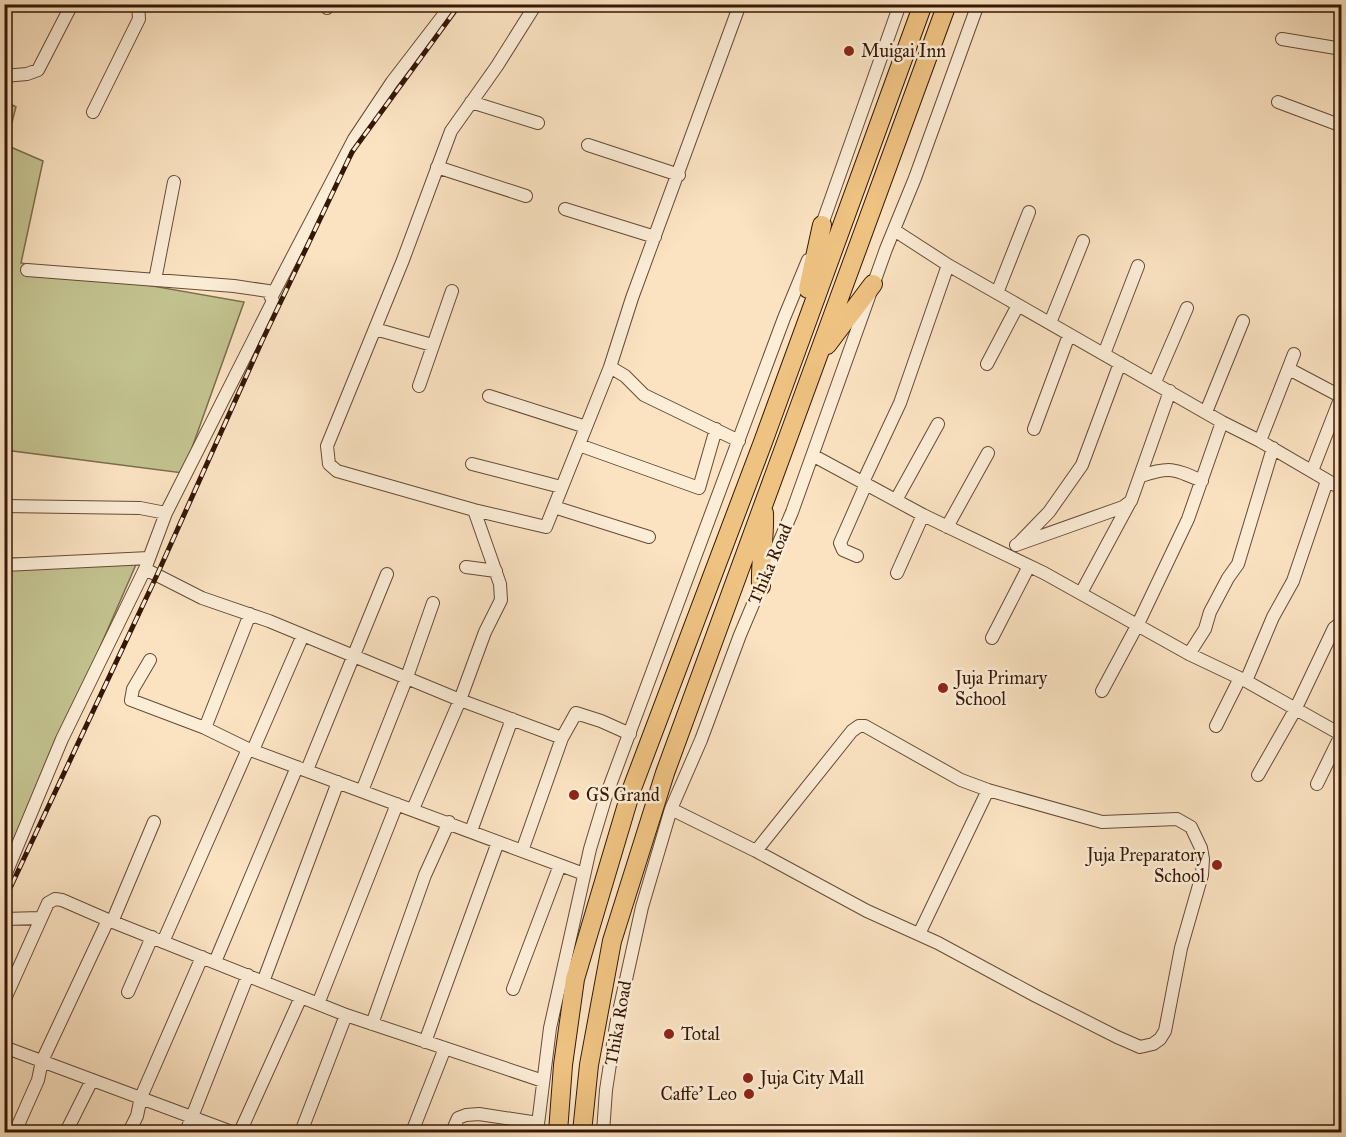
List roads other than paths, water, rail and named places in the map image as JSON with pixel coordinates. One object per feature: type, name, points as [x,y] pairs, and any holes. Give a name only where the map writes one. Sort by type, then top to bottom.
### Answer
[{"type":"highway","points":[[558,1132],[563,1065],[575,979],[631,791],[923,4]]},
{"type":"highway","name":"Thika Road","points":[[582,1132],[589,1065],[612,941],[665,772],[947,4]]},
{"type":"highway","points":[[798,344],[822,225]]},
{"type":"highway","points":[[816,358],[873,284]]},
{"type":"highway","points":[[760,586],[765,536],[764,502]]},
{"type":"street","points":[[4,76],[27,74],[38,70],[72,4]]},
{"type":"street","points":[[93,112],[139,19],[138,4]]},
{"type":"street","points":[[272,296],[354,139],[392,82],[452,4]]},
{"type":"street","points":[[536,4],[451,131],[403,260],[327,446],[329,464],[337,471],[474,510],[546,527],[610,368],[622,327],[740,4]]},
{"type":"street","points":[[452,1132],[458,1118],[472,1114],[538,1128],[550,1028],[590,849],[606,796],[784,318],[822,225],[900,4]]},
{"type":"street","name":"Thika Road","points":[[603,1132],[606,1090],[616,1025],[642,907],[670,809],[701,740],[740,635],[814,456],[873,284],[978,4]]},
{"type":"street","points":[[1282,39],[1341,49]]},
{"type":"street","points":[[471,102],[538,123]]},
{"type":"street","points":[[1278,102],[1341,126]]},
{"type":"street","points":[[588,145],[679,175]]},
{"type":"street","points":[[437,167],[526,196]]},
{"type":"street","points":[[155,280],[174,182]]},
{"type":"street","points":[[565,209],[655,237]]},
{"type":"street","points":[[997,293],[1029,212]]},
{"type":"street","points":[[894,230],[948,265],[1222,422],[1273,448],[1341,489]]},
{"type":"street","points":[[1050,323],[1083,241]]},
{"type":"street","points":[[857,555],[843,550],[840,543],[900,403],[948,265]]},
{"type":"street","points":[[1104,354],[1138,266]]},
{"type":"street","points":[[4,878],[62,739],[147,563],[166,513],[273,301],[268,291],[262,290],[27,270]]},
{"type":"street","points":[[419,386],[452,291]]},
{"type":"street","points":[[987,364],[1018,305]]},
{"type":"street","points":[[1155,382],[1187,308]]},
{"type":"street","points":[[1206,412],[1243,321]]},
{"type":"street","points":[[375,329],[432,345]]},
{"type":"street","points":[[1034,429],[1070,335]]},
{"type":"street","points":[[1260,441],[1294,354]]},
{"type":"street","points":[[1006,555],[1049,512],[1082,465],[1120,363]]},
{"type":"street","points":[[610,368],[625,376],[644,395],[740,441]]},
{"type":"street","points":[[1289,369],[1341,395],[1312,471]]},
{"type":"street","points":[[1081,593],[1131,501],[1170,391]]},
{"type":"street","points":[[489,396],[586,427]]},
{"type":"street","points":[[1102,692],[1138,624],[1183,529],[1222,422]]},
{"type":"street","points":[[896,500],[938,424]]},
{"type":"street","points":[[579,445],[699,488],[716,429]]},
{"type":"street","points":[[1189,654],[1204,629],[1210,612],[1228,578],[1238,564],[1273,448]]},
{"type":"street","points":[[947,527],[988,453]]},
{"type":"street","points":[[814,456],[923,515],[1081,593],[1341,735],[1317,784]]},
{"type":"street","points":[[472,464],[561,487]]},
{"type":"street","points":[[1141,476],[1157,470],[1175,469],[1202,481]]},
{"type":"street","points":[[1216,726],[1243,680],[1293,581],[1327,481]]},
{"type":"street","points":[[1016,545],[1123,507],[1131,501]]},
{"type":"street","points":[[4,506],[140,508],[166,513]]},
{"type":"street","points":[[554,507],[649,537]]},
{"type":"street","points":[[413,809],[460,700],[485,632],[501,600],[501,589],[496,571],[474,510]]},
{"type":"street","points":[[897,573],[923,515]]},
{"type":"street","points":[[4,565],[147,563],[202,598],[250,614],[460,700],[562,738]]},
{"type":"street","points":[[992,639],[1029,566]]},
{"type":"street","points":[[466,567],[496,571]]},
{"type":"street","points":[[215,962],[387,574]]},
{"type":"street","points":[[362,790],[407,677],[433,603]]},
{"type":"street","points":[[205,728],[250,614]]},
{"type":"street","points":[[1258,775],[1295,710],[1334,628],[1341,622]]},
{"type":"street","points":[[128,992],[157,940],[251,749],[303,635]]},
{"type":"street","points":[[150,660],[133,689],[131,700],[205,728],[251,749],[584,874]]},
{"type":"street","points":[[522,851],[562,738],[576,712],[630,734]]},
{"type":"street","points":[[471,831],[512,719]]},
{"type":"street","points":[[670,809],[756,851],[867,910],[919,934],[1044,1001],[1140,1047],[1153,1044],[1165,1031],[1181,948],[1202,875],[1201,848],[1191,827],[1177,819],[1102,822],[988,790],[961,780],[865,726],[859,726],[852,731],[756,851]]},
{"type":"street","points":[[263,981],[338,782]]},
{"type":"street","points":[[919,934],[988,790]]},
{"type":"street","points":[[318,1004],[397,804]]},
{"type":"street","points":[[15,1132],[38,1080],[42,1062],[110,921],[154,822]]},
{"type":"street","points":[[372,1023],[425,875],[450,822]]},
{"type":"street","points":[[425,1042],[498,842]]},
{"type":"street","points":[[513,989],[560,865]]},
{"type":"street","points":[[4,1001],[48,903],[55,899],[62,900],[346,1015],[543,1082]]},
{"type":"street","points":[[4,920],[40,918]]},
{"type":"street","points":[[129,1132],[137,1116],[141,1097],[202,957]]},
{"type":"street","points":[[186,1132],[248,975]]},
{"type":"street","points":[[240,1132],[301,997]]},
{"type":"street","points":[[301,1132],[346,1015]]},
{"type":"street","points":[[4,1047],[232,1132]]},
{"type":"street","points":[[412,1132],[446,1048]]},
{"type":"street","points":[[66,1132],[92,1080]]},
{"type":"railway","points":[[4,901],[157,575],[262,341],[352,152],[460,4]]},
{"type":"place","name":"Muigai Inn","points":[[849,51]]},
{"type":"place","name":"Juja Primary School","points":[[943,688]]},
{"type":"place","name":"GS Grand","points":[[574,795]]},
{"type":"place","name":"Juja Preparatory School","points":[[1217,865]]},
{"type":"place","name":"Total","points":[[669,1034]]},
{"type":"place","name":"Juja City Mall","points":[[748,1078]]},
{"type":"place","name":"Caffe' Leo","points":[[749,1094]]}]
